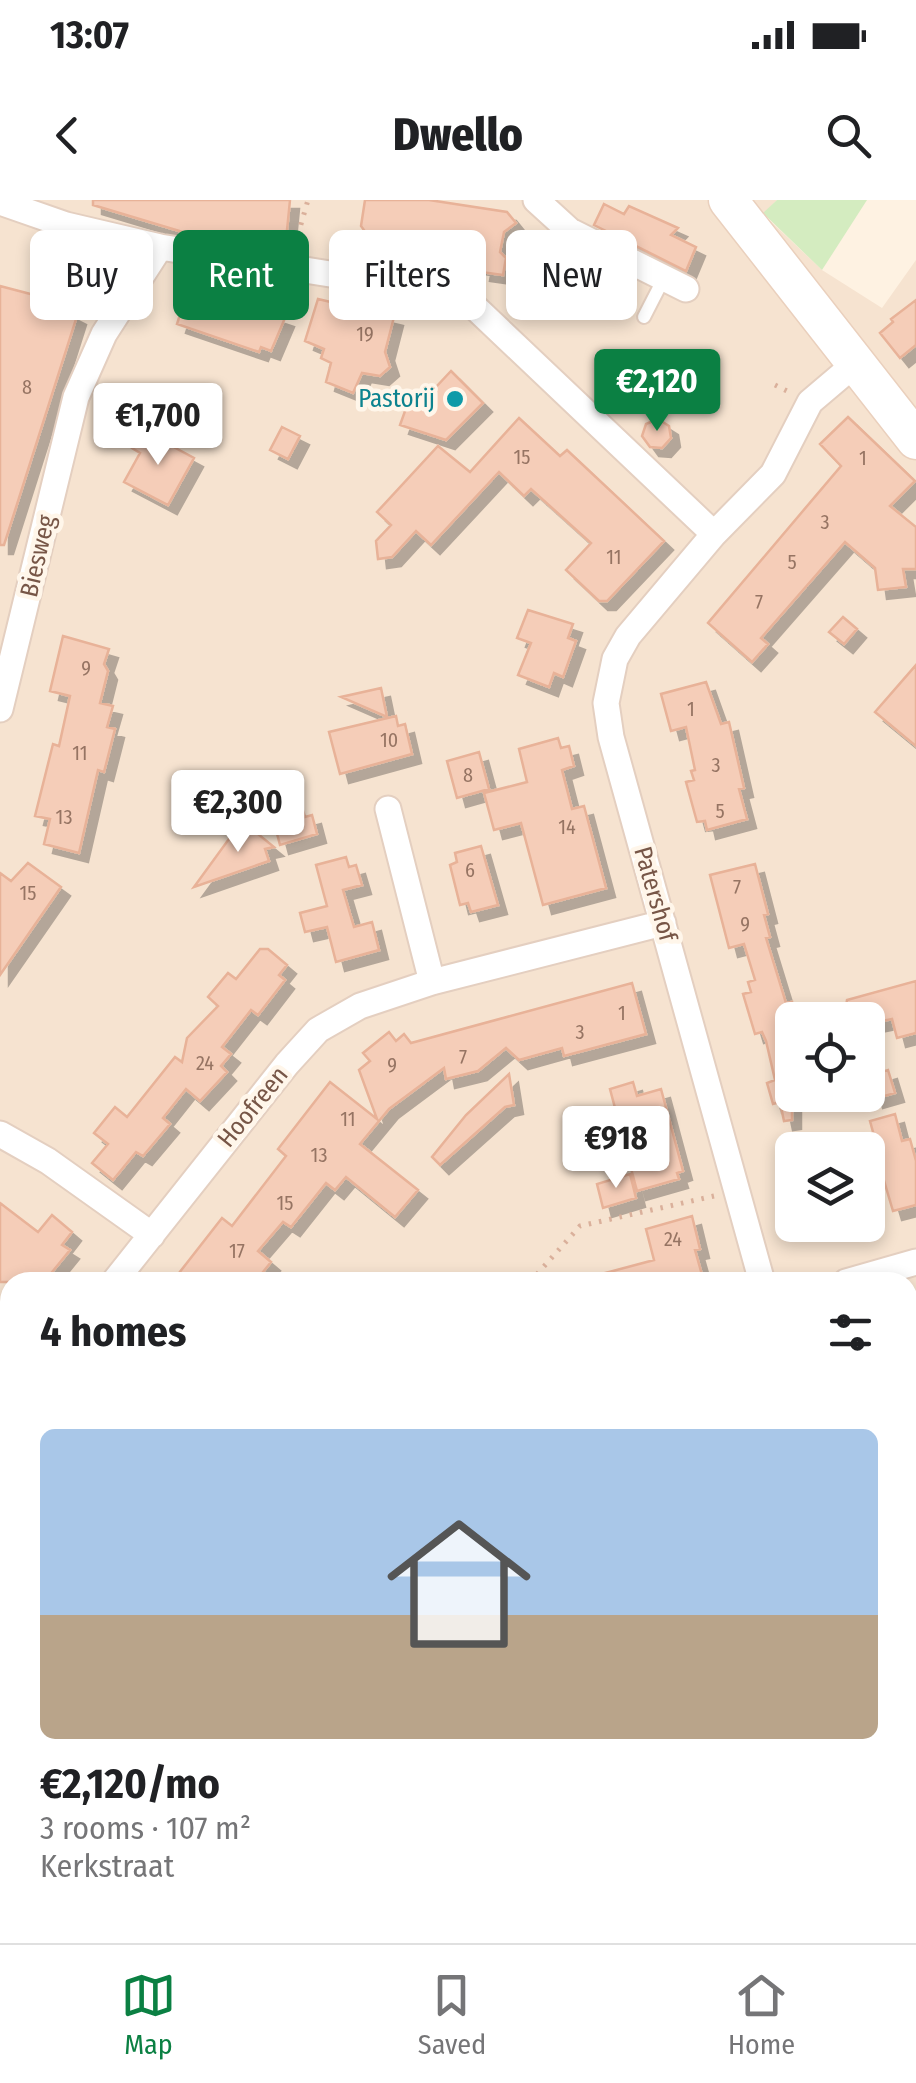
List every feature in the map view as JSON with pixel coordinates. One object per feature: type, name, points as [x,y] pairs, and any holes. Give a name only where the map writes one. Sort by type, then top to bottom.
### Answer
[{"type":"street","points":[[536,200],[570,231],[675,283]]},
{"type":"street","points":[[728,200],[916,440]]},
{"type":"street","points":[[0,202],[66,225],[173,249]]},
{"type":"street","name":"Biesweg","points":[[0,709],[12,610],[76,397],[104,334],[160,247]]},
{"type":"street","points":[[309,270],[462,295],[714,534]]},
{"type":"street","name":"Patershof","points":[[759,1272],[610,737],[606,703],[615,659],[628,636],[714,534],[773,474],[810,402],[856,363]]},
{"type":"street","points":[[388,808],[432,982]]},
{"type":"street","name":"Hoofreen","points":[[122,1272],[318,1030],[360,1006],[432,982],[663,923]]},
{"type":"street","points":[[0,1134],[48,1161],[152,1235]]},
{"type":"street","points":[[881,1272],[916,1262]]},
{"type":"lane","points":[[644,317],[675,283]]},
{"type":"path","points":[[299,230],[308,200]]},
{"type":"path","points":[[539,1272],[580,1226],[736,1191]]},
{"type":"shaded area","points":[[0,200],[777,200],[763,214],[822,270],[882,308],[916,260],[916,1272],[0,1272]]},
{"type":"green space","points":[[777,200],[867,200],[822,270],[763,213]]},
{"type":"building","points":[[93,200],[290,200],[287,230],[176,230],[93,205]]},
{"type":"building","points":[[365,200],[429,200],[507,212],[516,223],[504,232],[500,252],[506,258],[503,275],[486,273],[486,230],[364,230],[361,226]]},
{"type":"building","points":[[604,204],[624,214],[629,206],[678,228],[671,235],[696,247],[686,271],[637,246],[637,230],[604,230],[594,225]]},
{"type":"building","points":[[0,286],[30,294],[30,320],[76,320],[4,545],[0,545]]},
{"type":"building","points":[[318,299],[329,302],[329,320],[393,320],[385,352],[390,367],[380,376],[362,373],[353,393],[326,382],[331,363],[321,358],[324,349],[305,341]]},
{"type":"building","points":[[916,300],[916,345],[900,358],[880,333]]},
{"type":"building","points":[[178,320],[284,320],[271,351],[261,347],[259,352],[177,324]]},
{"type":"building","points":[[451,371],[483,403],[446,440],[400,425],[409,400],[420,404]]},
{"type":"building","points":[[848,417],[915,481],[890,506],[916,527],[916,569],[903,569],[906,587],[878,590],[875,568],[845,542],[761,638],[768,644],[752,662],[708,623],[841,466],[820,444]]},
{"type":"building","points":[[519,418],[560,456],[567,450],[664,541],[607,601],[599,601],[566,570],[591,543],[531,489],[524,496],[499,472],[431,545],[416,531],[392,557],[378,559],[376,541],[391,525],[377,512],[438,446],[470,472]]},
{"type":"building","points":[[658,419],[669,426],[671,438],[662,448],[650,447],[642,436],[646,424]]},
{"type":"building","points":[[282,427],[300,436],[288,459],[270,450]]},
{"type":"building","points":[[142,430],[194,458],[168,505],[124,482],[140,453],[132,448]]},
{"type":"building","points":[[528,610],[573,624],[568,638],[576,641],[563,677],[554,673],[549,687],[518,675],[531,643],[517,638]]},
{"type":"building","points":[[843,617],[857,629],[844,644],[829,632]]},
{"type":"building","points":[[63,636],[109,649],[100,703],[113,706],[107,727],[115,729],[104,772],[98,770],[79,853],[44,844],[50,819],[35,816],[53,744],[59,746],[70,696],[50,691]]},
{"type":"building","points":[[916,665],[916,746],[875,712]]},
{"type":"building","points":[[706,682],[721,724],[729,722],[747,819],[707,830],[705,821],[697,822],[686,782],[694,780],[691,771],[695,770],[686,727],[671,731],[661,694]]},
{"type":"building","points":[[381,688],[387,717],[341,697]]},
{"type":"building","points":[[396,716],[398,726],[405,724],[412,754],[340,774],[329,732]]},
{"type":"building","points":[[558,738],[561,748],[569,746],[574,766],[562,770],[572,809],[584,806],[606,888],[543,905],[521,823],[494,830],[484,793],[527,782],[519,749]]},
{"type":"building","points":[[479,752],[489,789],[457,798],[447,761]]},
{"type":"building","points":[[302,807],[305,817],[312,815],[317,834],[280,845],[272,815]]},
{"type":"building","points":[[242,821],[274,847],[265,849],[269,861],[194,887]]},
{"type":"building","points":[[481,846],[498,905],[471,912],[468,903],[460,905],[450,865],[457,862],[455,853]]},
{"type":"building","points":[[346,857],[349,867],[356,865],[362,885],[343,890],[354,927],[372,922],[379,950],[336,962],[327,927],[305,932],[300,913],[327,906],[316,865]]},
{"type":"building","points":[[28,863],[61,887],[0,975],[0,873],[11,881]]},
{"type":"building","points":[[755,864],[768,914],[764,915],[770,937],[766,938],[786,1002],[775,1002],[775,1080],[766,1041],[762,1032],[755,1034],[743,994],[751,992],[748,982],[755,980],[744,944],[729,948],[710,875]]},
{"type":"building","points":[[260,949],[268,949],[287,965],[279,975],[285,980],[258,1015],[251,1010],[222,1047],[231,1054],[221,1066],[227,1072],[200,1101],[186,1089],[163,1118],[170,1124],[143,1156],[136,1152],[113,1180],[92,1163],[108,1144],[94,1133],[115,1107],[127,1117],[175,1057],[182,1062],[187,1038],[218,1006],[208,997],[228,973],[236,979]]},
{"type":"building","points":[[916,981],[916,1033],[897,1038],[892,1019],[885,1020],[885,1002],[847,1000]]},
{"type":"building","points":[[632,983],[646,1034],[564,1056],[562,1048],[519,1060],[506,1048],[478,1071],[446,1079],[444,1068],[389,1109],[360,1144],[418,1190],[395,1217],[346,1177],[335,1190],[326,1183],[291,1227],[283,1222],[258,1251],[271,1262],[263,1272],[180,1272],[222,1218],[232,1226],[286,1156],[278,1149],[330,1082],[377,1119],[359,1070],[370,1061],[363,1053],[389,1032],[396,1041],[404,1034],[411,1043]]},
{"type":"building","points":[[888,1070],[895,1093],[885,1096]]},
{"type":"building","points":[[509,1074],[514,1105],[505,1107],[440,1165],[432,1157],[466,1115]]},
{"type":"building","points":[[775,1080],[775,1103],[773,1104],[767,1083]]},
{"type":"building","points":[[633,1082],[637,1096],[661,1089],[683,1171],[677,1173],[679,1179],[637,1191],[610,1089]]},
{"type":"building","points":[[782,1112],[792,1112],[792,1120],[784,1121]]},
{"type":"building","points":[[895,1114],[902,1141],[910,1139],[916,1161],[916,1205],[893,1211],[885,1184],[885,1132],[873,1132],[870,1121]]},
{"type":"building","points":[[630,1174],[636,1198],[603,1208],[597,1184]]},
{"type":"building","points":[[0,1203],[38,1232],[52,1215],[72,1232],[62,1245],[70,1250],[52,1272],[0,1272]]},
{"type":"building","points":[[692,1216],[701,1272],[609,1272],[654,1260],[646,1229]]},
{"type":"place","name":"Pastorij","points":[[455,399]]}]
